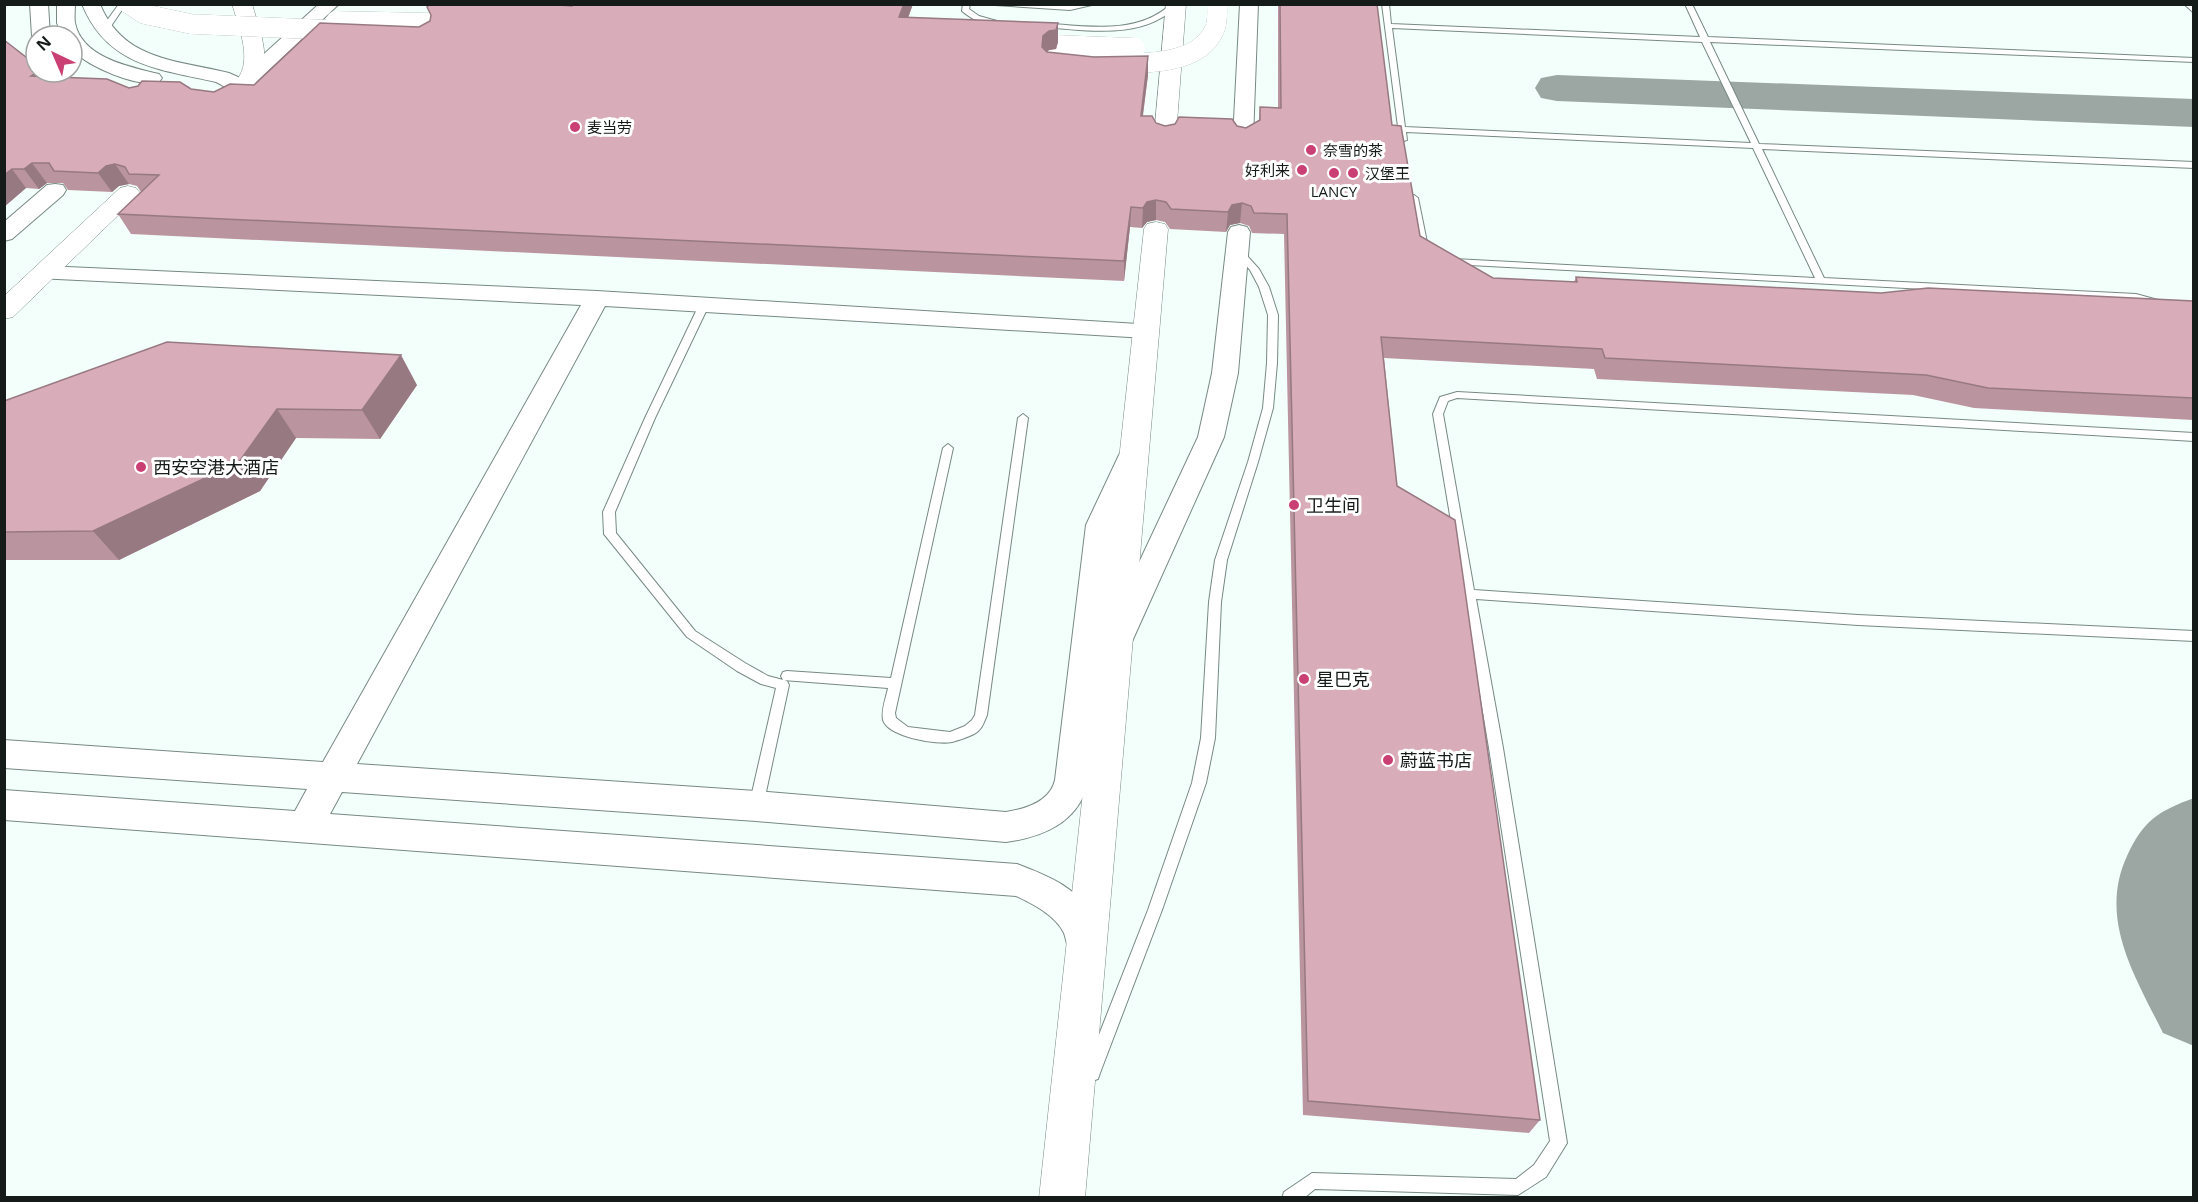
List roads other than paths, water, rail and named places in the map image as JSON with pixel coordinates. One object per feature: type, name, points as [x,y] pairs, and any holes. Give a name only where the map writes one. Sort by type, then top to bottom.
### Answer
[{"type":"highway","points":[[1165,136],[1176,4]]},
{"type":"highway","points":[[220,93],[254,60],[244,6]]},
{"type":"highway","points":[[4,311],[128,193]]},
{"type":"highway","points":[[1062,1197],[1156,229]]},
{"type":"street","points":[[39,4],[39,24]]},
{"type":"street","points":[[66,4],[66,24]]},
{"type":"street","points":[[91,4],[96,20],[125,50],[162,63],[231,81],[220,93]]},
{"type":"street","points":[[129,4],[144,14],[172,22],[264,27],[432,28]]},
{"type":"street","points":[[220,93],[330,4]]},
{"type":"street","points":[[1244,139],[1249,4]]},
{"type":"street","points":[[1056,53],[1136,63],[1171,58],[1200,47],[1209,38],[1217,12]]},
{"type":"street","points":[[84,50],[106,66],[220,93]]},
{"type":"street","points":[[87,76],[114,88]]},
{"type":"street","points":[[4,234],[55,190]]},
{"type":"street","points":[[1115,645],[1211,437],[1225,373],[1238,241]]},
{"type":"street","points":[[45,273],[597,298],[1146,330]]},
{"type":"street","points":[[304,828],[597,298]]},
{"type":"street","points":[[4,754],[756,806],[1006,827],[1031,824],[1052,811],[1069,791],[1075,759],[1100,525],[1134,453]]},
{"type":"street","points":[[4,805],[1017,880],[1056,899],[1073,916],[1084,933],[1086,954]]},
{"type":"lane","points":[[104,30],[123,4]]},
{"type":"lane","points":[[967,4],[965,9],[970,15],[983,20],[1008,23]]},
{"type":"lane","points":[[983,4],[1070,8],[1093,4]]},
{"type":"lane","points":[[1031,24],[1132,27],[1161,17],[1176,4]]},
{"type":"lane","points":[[1385,4],[1405,151]]},
{"type":"lane","points":[[1688,4],[1821,281]]},
{"type":"lane","points":[[2187,4],[2193,11]]},
{"type":"lane","points":[[1387,26],[2193,60]]},
{"type":"lane","points":[[1401,129],[2193,165]]},
{"type":"lane","points":[[1411,184],[1423,251],[1431,256]]},
{"type":"lane","points":[[1068,1133],[1155,910],[1199,783],[1208,738],[1215,602],[1221,560],[1268,408],[1272,363],[1273,315],[1264,287],[1238,241]]},
{"type":"lane","points":[[1448,261],[1463,264],[2136,297],[2165,305]]},
{"type":"lane","points":[[704,305],[629,465],[609,512],[608,525],[610,534],[691,634],[741,667],[765,680],[783,685],[756,806]]},
{"type":"lane","points":[[1290,1197],[1312,1181],[1518,1187],[1540,1171],[1559,1143],[1496,748],[1438,414],[1444,399],[1457,395],[2193,437]]},
{"type":"lane","points":[[948,448],[894,683],[890,721],[905,732],[950,737],[970,730],[981,716],[1023,418]]},
{"type":"lane","points":[[1469,594],[1858,620],[2193,636]]},
{"type":"lane","points":[[787,676],[894,683]]},
{"type":"place","name":"麦当劳","points":[[575,127]]},
{"type":"place","name":"奈雪的茶","points":[[1311,150]]},
{"type":"place","name":"好利来","points":[[1302,170]]},
{"type":"place","name":"LANCY","points":[[1334,173]]},
{"type":"place","name":"汉堡王","points":[[1353,173]]},
{"type":"place","name":"西安空港大酒店","points":[[141,467]]},
{"type":"place","name":"卫生间","points":[[1294,505]]},
{"type":"place","name":"星巴克","points":[[1304,679]]},
{"type":"place","name":"蔚蓝书店","points":[[1388,760]]}]
